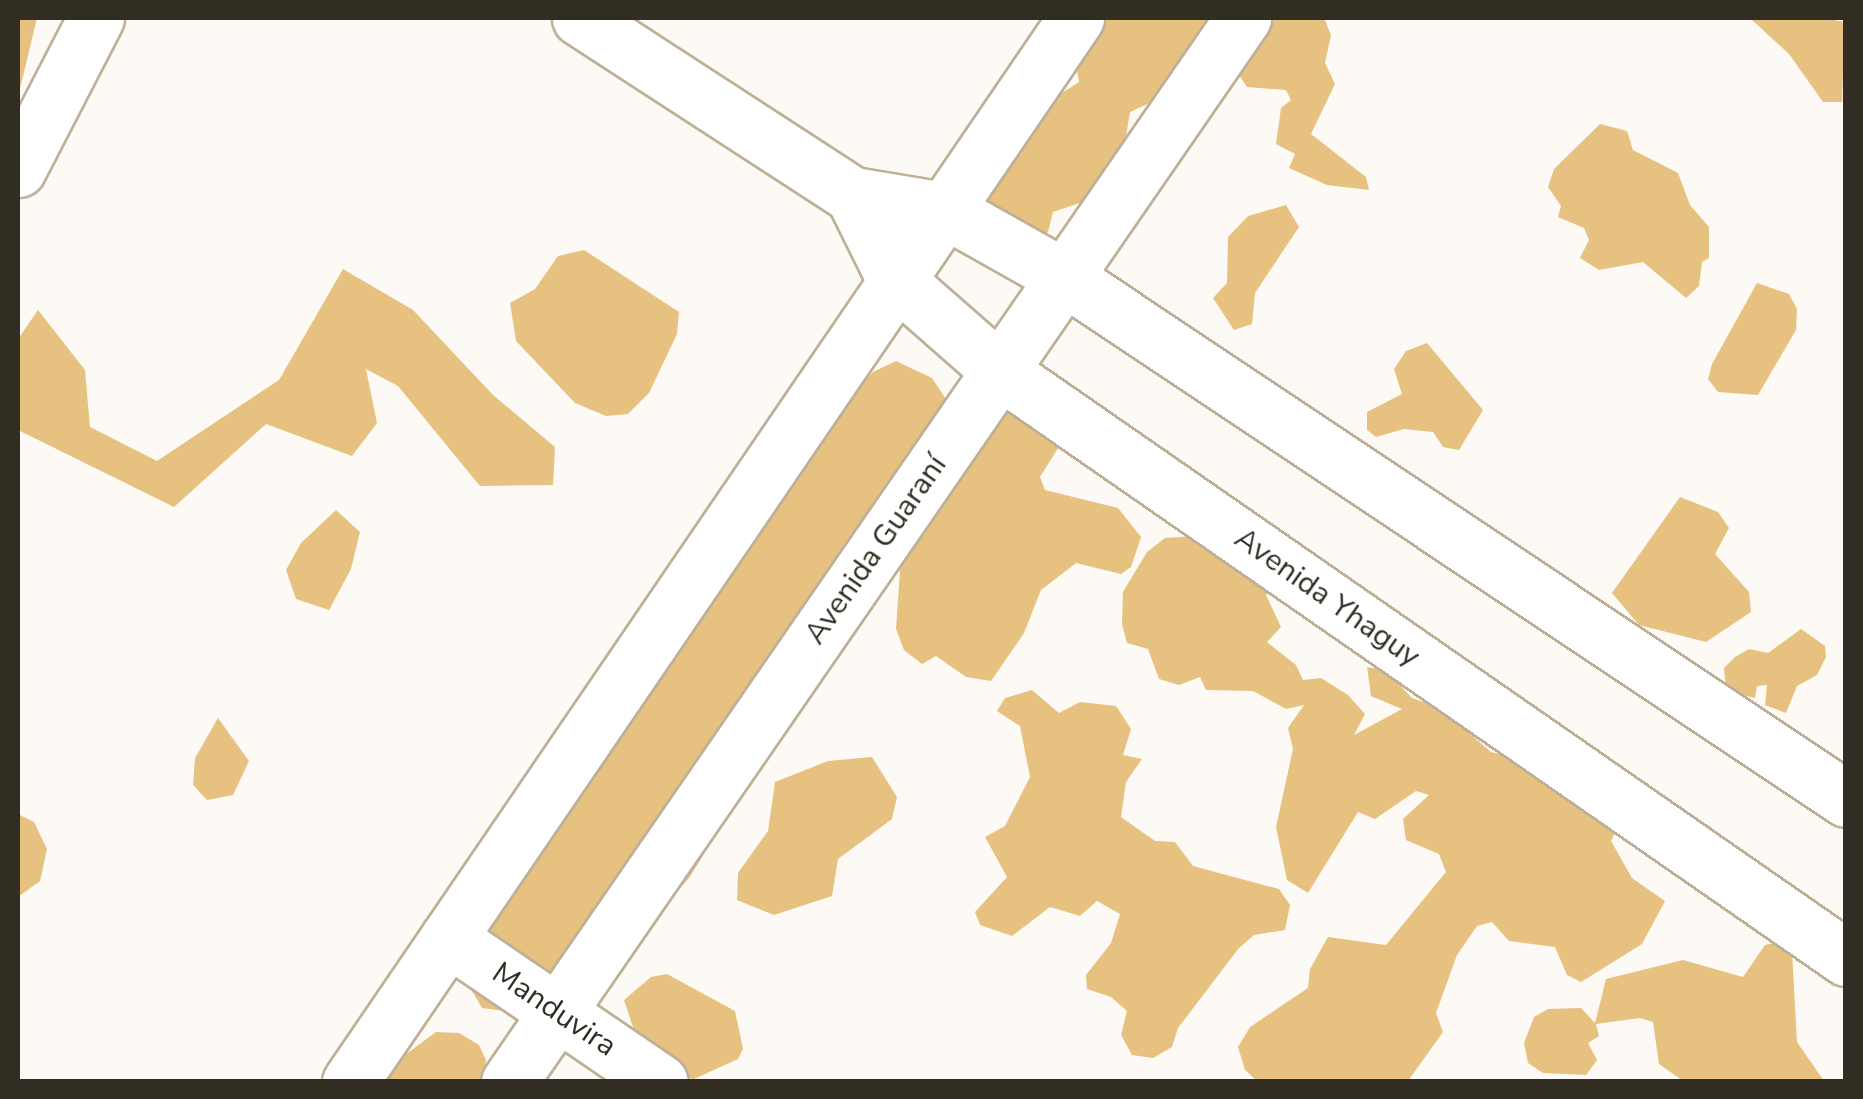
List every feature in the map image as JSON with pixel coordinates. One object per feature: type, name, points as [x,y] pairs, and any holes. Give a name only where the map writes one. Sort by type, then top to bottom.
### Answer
[{"type":"street","points":[[21,154],[96,18]]},
{"type":"street","points":[[580,18],[853,195],[944,210],[1064,277],[1846,799]]},
{"type":"street","points":[[350,1082],[894,278],[1076,18]]},
{"type":"street","name":"Avenida Guaraní","points":[[508,1082],[1242,18]]},
{"type":"street","name":"Avenida Yhaguy","points":[[853,195],[894,278],[1000,370],[1846,958]]},
{"type":"street","name":"Manduvira","points":[[448,938],[660,1082]]},
{"type":"shaded area","points":[[18,18],[37,18],[18,97]]},
{"type":"shaded area","points":[[1081,18],[1206,18],[1211,38],[1171,93],[1130,112],[1122,161],[1094,198],[1053,212],[1048,232],[1028,249],[950,195],[1054,98],[1079,82],[1074,54]]},
{"type":"shaded area","points":[[1238,18],[1324,18],[1331,35],[1325,63],[1335,84],[1311,134],[1366,177],[1369,190],[1327,185],[1289,168],[1295,154],[1276,144],[1281,108],[1291,100],[1286,90],[1247,87],[1239,75],[1221,73]]},
{"type":"shaded area","points":[[1822,18],[1845,22],[1842,102],[1823,102],[1789,54],[1751,19]]},
{"type":"shaded area","points":[[1600,124],[1627,131],[1633,150],[1678,173],[1690,205],[1709,227],[1709,258],[1702,262],[1699,286],[1686,298],[1643,262],[1599,270],[1580,258],[1589,240],[1584,228],[1558,217],[1561,206],[1548,187],[1554,169]]},
{"type":"shaded area","points":[[1286,205],[1299,227],[1255,293],[1252,324],[1234,330],[1213,298],[1227,283],[1228,237],[1248,216]]},
{"type":"shaded area","points":[[584,250],[679,312],[677,334],[649,393],[628,414],[606,416],[575,403],[516,341],[510,303],[535,289],[558,256]]},
{"type":"shaded area","points":[[343,269],[413,310],[493,395],[555,447],[553,485],[480,486],[398,386],[366,369],[377,423],[352,456],[266,424],[174,507],[18,430],[18,339],[38,310],[85,370],[90,427],[157,461],[279,380]]},
{"type":"shaded area","points":[[1757,283],[1789,294],[1797,309],[1796,330],[1758,395],[1718,392],[1708,379],[1712,364]]},
{"type":"shaded area","points":[[1427,343],[1483,410],[1459,450],[1443,447],[1433,432],[1404,429],[1376,437],[1367,430],[1367,412],[1402,394],[1394,369],[1406,351]]},
{"type":"shaded area","points":[[896,361],[932,378],[951,407],[885,571],[832,667],[778,735],[689,878],[640,933],[511,1012],[482,1008],[463,976],[454,903],[829,419],[873,372]]},
{"type":"shaded area","points":[[992,410],[1009,411],[1060,445],[1040,477],[1045,490],[1118,508],[1141,537],[1131,567],[1121,574],[1076,563],[1041,590],[1024,633],[991,681],[966,677],[936,656],[922,664],[904,650],[896,629],[901,556]]},
{"type":"shaded area","points":[[1680,497],[1718,512],[1729,528],[1715,554],[1749,592],[1751,612],[1706,642],[1639,625],[1612,593]]},
{"type":"shaded area","points":[[336,510],[360,532],[351,569],[329,610],[296,599],[286,570],[301,543]]},
{"type":"shaded area","points":[[1195,536],[1273,581],[1266,595],[1281,627],[1267,642],[1296,665],[1303,680],[1321,678],[1348,695],[1365,714],[1354,735],[1402,709],[1371,696],[1367,667],[1385,670],[1412,698],[1440,708],[1491,752],[1566,770],[1618,827],[1611,841],[1632,878],[1665,901],[1642,944],[1581,982],[1567,975],[1555,947],[1509,941],[1492,922],[1477,926],[1457,955],[1436,1013],[1443,1032],[1408,1081],[1257,1081],[1245,1070],[1238,1047],[1250,1027],[1308,988],[1310,969],[1328,937],[1386,945],[1446,872],[1439,854],[1406,840],[1403,819],[1429,795],[1416,791],[1375,819],[1358,812],[1308,893],[1287,880],[1276,827],[1293,749],[1288,728],[1304,705],[1286,709],[1253,691],[1206,690],[1200,677],[1179,685],[1159,679],[1148,649],[1127,643],[1122,624],[1123,592],[1147,552],[1165,538]]},
{"type":"shaded area","points":[[1801,629],[1825,646],[1826,657],[1817,675],[1797,686],[1786,713],[1765,705],[1767,685],[1757,686],[1755,698],[1726,691],[1724,668],[1735,657],[1749,649],[1768,653]]},
{"type":"shaded area","points":[[1032,690],[1059,713],[1080,702],[1116,706],[1131,729],[1123,755],[1142,759],[1126,782],[1121,817],[1155,841],[1175,842],[1193,866],[1279,889],[1290,905],[1285,930],[1254,935],[1239,948],[1178,1028],[1172,1047],[1153,1058],[1132,1055],[1121,1035],[1127,1011],[1111,997],[1087,989],[1086,975],[1111,943],[1120,914],[1097,901],[1080,916],[1050,907],[1012,936],[980,925],[975,912],[1007,877],[985,837],[1005,826],[1030,777],[1020,726],[997,711],[1005,698]]},
{"type":"shaded area","points":[[218,718],[249,761],[233,795],[207,800],[193,785],[195,758]]},
{"type":"shaded area","points":[[872,757],[897,797],[892,819],[838,859],[832,896],[774,915],[737,900],[738,873],[768,831],[775,782],[828,761]]},
{"type":"shaded area","points":[[18,814],[34,822],[47,849],[40,881],[18,897]]},
{"type":"shaded area","points":[[1779,942],[1792,951],[1797,1042],[1824,1081],[1683,1081],[1659,1064],[1653,1022],[1640,1018],[1596,1024],[1599,1036],[1588,1043],[1597,1060],[1586,1075],[1543,1073],[1528,1063],[1524,1043],[1534,1017],[1548,1009],[1581,1008],[1595,1023],[1606,979],[1683,960],[1743,977],[1765,945]]},
{"type":"shaded area","points":[[667,974],[735,1011],[743,1049],[738,1059],[694,1079],[674,1075],[636,1036],[624,1000],[651,977]]},
{"type":"shaded area","points":[[436,1032],[459,1033],[479,1045],[486,1060],[482,1081],[385,1082],[390,1066]]}]
